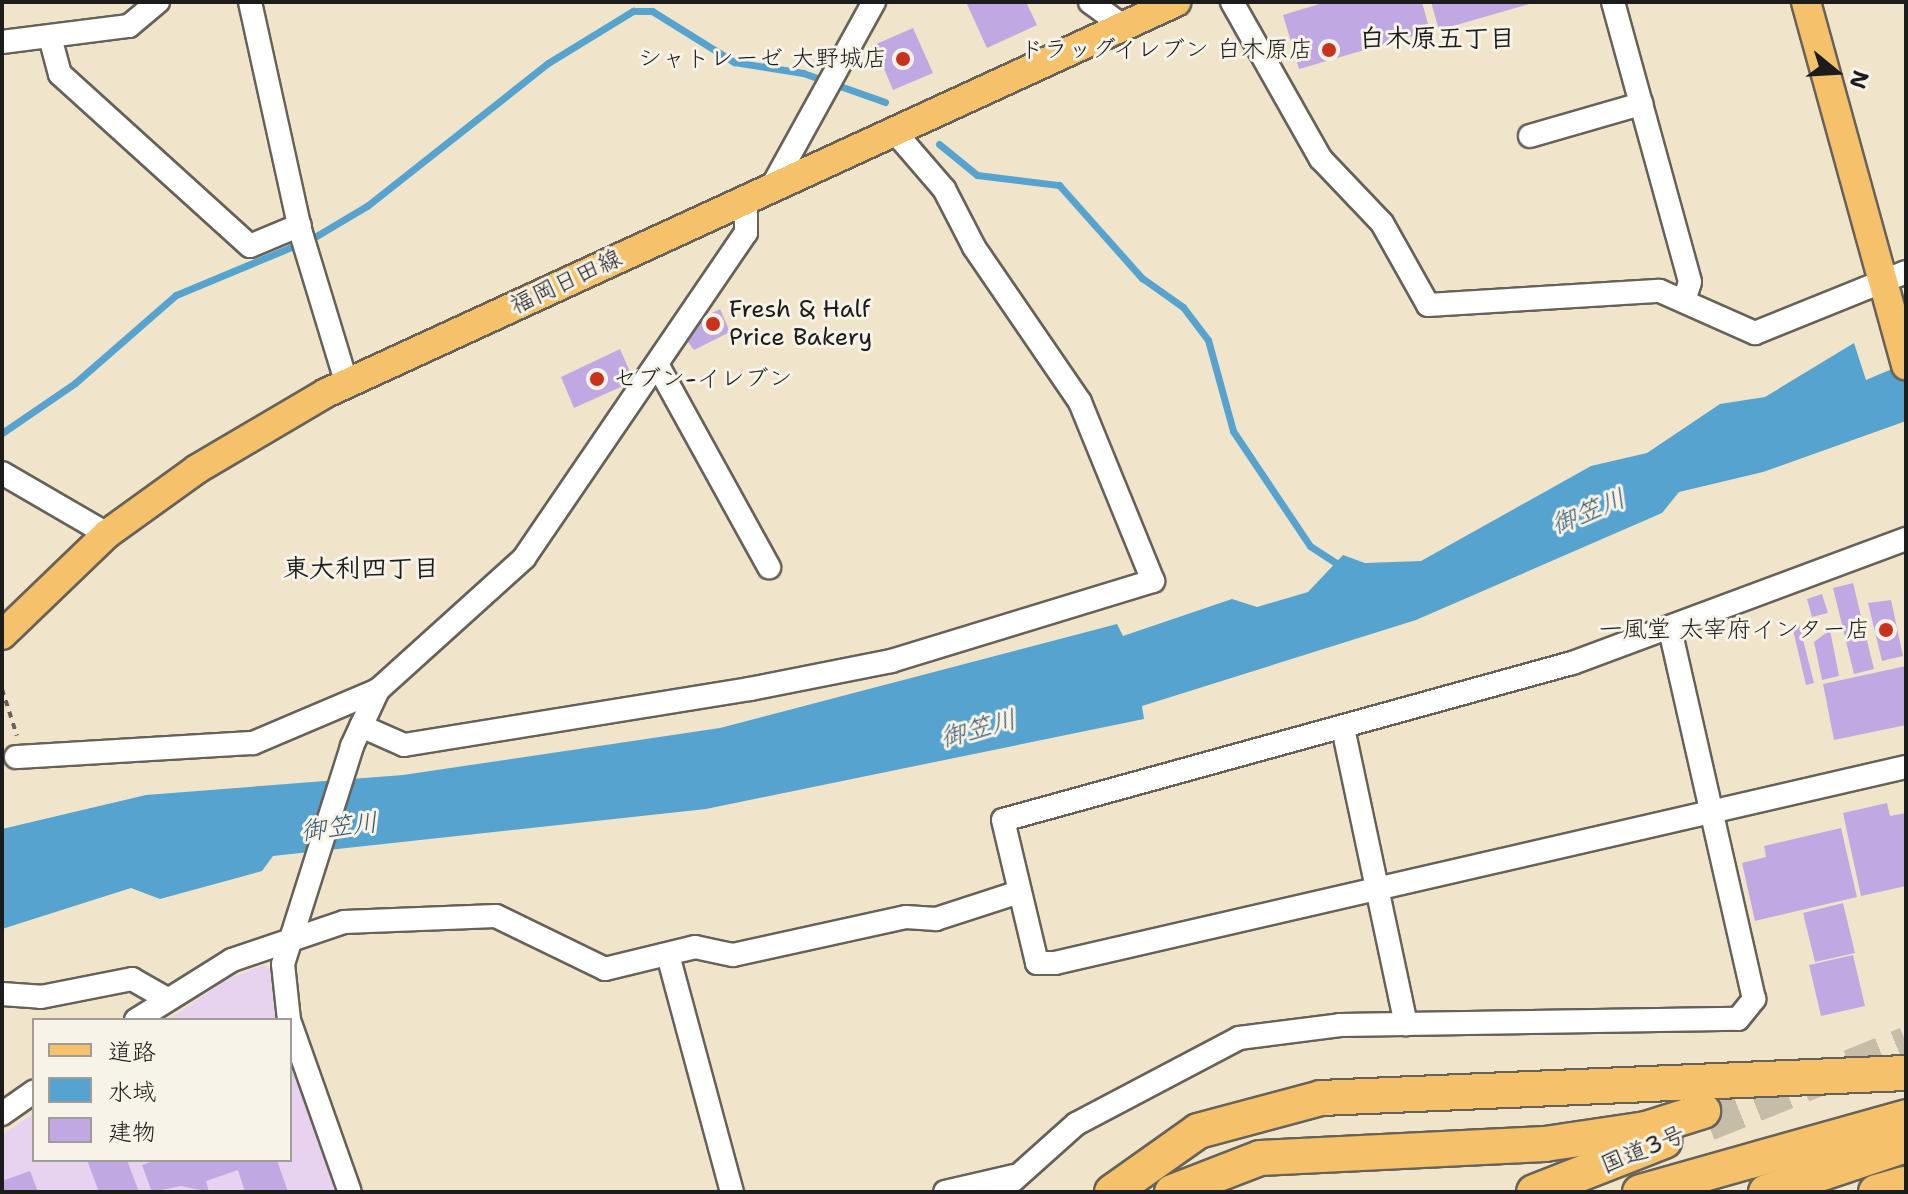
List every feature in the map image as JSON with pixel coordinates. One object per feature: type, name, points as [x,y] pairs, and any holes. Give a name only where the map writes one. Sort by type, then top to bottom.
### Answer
[{"type":"highway","points":[[1112,1192],[1198,1131],[1321,1098],[1906,1073]]},
{"type":"highway","name":"国道3号","points":[[1172,1192],[1260,1158],[1545,1144],[1705,1117],[1534,1192]]},
{"type":"highway","points":[[1640,1192],[1906,1117]]},
{"type":"highway","points":[[1766,1192],[1906,1145]]},
{"type":"main road","name":"福岡日田線","points":[[2,635],[107,534],[197,469],[347,384],[774,183],[1176,2]]},
{"type":"main road","points":[[1806,2],[1894,282],[1906,366]]},
{"type":"street","points":[[2,42],[129,26],[158,2]]},
{"type":"street","points":[[250,2],[302,236],[347,384]]},
{"type":"street","points":[[774,183],[874,2]]},
{"type":"street","points":[[1090,2],[1123,26]]},
{"type":"street","points":[[1232,2],[1321,159],[1382,223],[1420,300],[1444,308],[1660,291],[1684,300],[1731,329],[1755,333],[1894,282]]},
{"type":"street","points":[[1613,2],[1690,282],[1684,300]]},
{"type":"street","points":[[50,37],[60,74],[250,246],[302,236]]},
{"type":"street","points":[[1530,136],[1641,104]]},
{"type":"street","points":[[357,736],[404,745],[750,689],[891,661],[1153,581],[1080,402],[974,247],[944,189],[893,130]]},
{"type":"street","points":[[16,746],[253,743],[378,690],[524,558],[746,233],[746,198]]},
{"type":"street","points":[[658,366],[769,567]]},
{"type":"street","points":[[2,473],[107,534]]},
{"type":"street","points":[[1906,539],[1670,629],[1343,728],[1003,820],[1037,963],[1380,889],[1906,767]]},
{"type":"street","points":[[945,1192],[1008,1184],[1076,1124],[1239,1038],[1406,1024],[1738,1019],[1754,999],[1670,629]]},
{"type":"street","points":[[289,1018],[282,986],[292,933],[357,736],[378,690]]},
{"type":"street","points":[[1343,728],[1380,889],[1406,1024]]},
{"type":"street","points":[[139,1018],[232,960],[292,933],[344,922],[496,916],[605,969],[695,947],[733,955],[777,948],[906,917],[970,912],[1019,892]]},
{"type":"street","points":[[668,955],[732,1192]]},
{"type":"street","points":[[2,994],[41,997],[132,979],[167,999]]},
{"type":"street","points":[[292,1028],[350,1192]]},
{"type":"street","points":[[2,1114],[32,1093]]},
{"type":"path","points":[[2,689],[16,746]]},
{"type":"shaded area","points":[[263,965],[274,971],[277,1018],[171,1018],[227,979]]},
{"type":"shaded area","points":[[292,1064],[338,1192],[2,1192],[2,1135],[32,1114],[32,1162],[292,1162]]},
{"type":"water","name":"御笠川","points":[[1854,343],[1866,380],[1906,363],[1906,421],[1763,472],[1679,492],[1662,513],[1416,620],[1142,706],[1144,719],[706,809],[273,856],[262,871],[160,899],[131,888],[2,929],[2,829],[146,795],[403,775],[720,728],[1117,624],[1123,636],[1232,599],[1257,607],[1308,592],[1343,555],[1365,563],[1421,561],[1591,466],[1647,453],[1720,404],[1765,397]]},
{"type":"building","points":[[966,2],[1026,2],[1037,25],[987,48]]},
{"type":"building","name":"ドラッグイレブン 白木原店","points":[[1326,2],[1422,2],[1430,31],[1299,69],[1283,15]]},
{"type":"building","points":[[1431,2],[1533,2],[1533,3],[1439,30]]},
{"type":"building","name":"シャトレーゼ 大野城店","points":[[913,28],[933,73],[893,90],[874,45]]},
{"type":"building","name":"Fresh & Half Price Bakery","points":[[720,309],[730,332],[694,350],[688,342],[704,317]]},
{"type":"building","name":"セブン-イレブン","points":[[620,349],[634,381],[574,408],[561,377]]},
{"type":"building","points":[[1853,583],[1874,669],[1854,674],[1833,588]]},
{"type":"building","points":[[1822,594],[1828,613],[1812,617],[1807,599]]},
{"type":"building","name":"一風堂 太宰府インター店","points":[[1891,600],[1903,656],[1882,661],[1868,603]]},
{"type":"building","points":[[1799,624],[1814,683],[1806,685],[1792,626]]},
{"type":"building","points":[[1830,630],[1839,676],[1822,680],[1814,642]]},
{"type":"building","points":[[1906,666],[1906,725],[1834,740],[1823,684]]},
{"type":"building","points":[[1887,803],[1890,816],[1906,813],[1906,886],[1861,896],[1843,813]]},
{"type":"building","points":[[1841,828],[1857,897],[1755,921],[1742,863],[1766,857],[1764,846]]},
{"type":"building","points":[[1843,903],[1855,953],[1815,962],[1803,913]]},
{"type":"building","points":[[1853,955],[1865,1006],[1821,1016],[1809,965]]},
{"type":"building","points":[[88,1162],[128,1162],[139,1192],[99,1192]]},
{"type":"building","points":[[150,1162],[278,1162],[288,1192],[245,1192],[238,1170],[206,1181],[209,1192],[181,1186],[152,1192],[142,1165]]},
{"type":"building","points":[[30,1171],[38,1192],[2,1192],[2,1181]]},
{"type":"waterway","points":[[2,433],[75,383],[176,295],[313,238],[367,206],[548,63],[633,11],[652,11],[734,62],[803,73],[885,102]]},
{"type":"waterway","points":[[939,144],[977,175],[1059,185],[1142,278],[1183,307],[1208,340],[1233,431],[1310,546],[1342,567]]},
{"type":"tunnel","points":[[1708,1124],[1906,1044]]},
{"type":"place","name":"ドラッグイレブン 白木原店","points":[[1329,50]]},
{"type":"place","name":"シャトレーゼ 大野城店","points":[[903,59]]},
{"type":"place","name":"Fresh & Half Price Bakery","points":[[713,324]]},
{"type":"place","name":"セブン-イレブン","points":[[597,379]]},
{"type":"place","name":"一風堂 太宰府インター店","points":[[1886,630]]},
{"type":"district","name":"白木原五丁目","points":[[1437,38]]},
{"type":"district","name":"東大利四丁目","points":[[361,568]]}]
